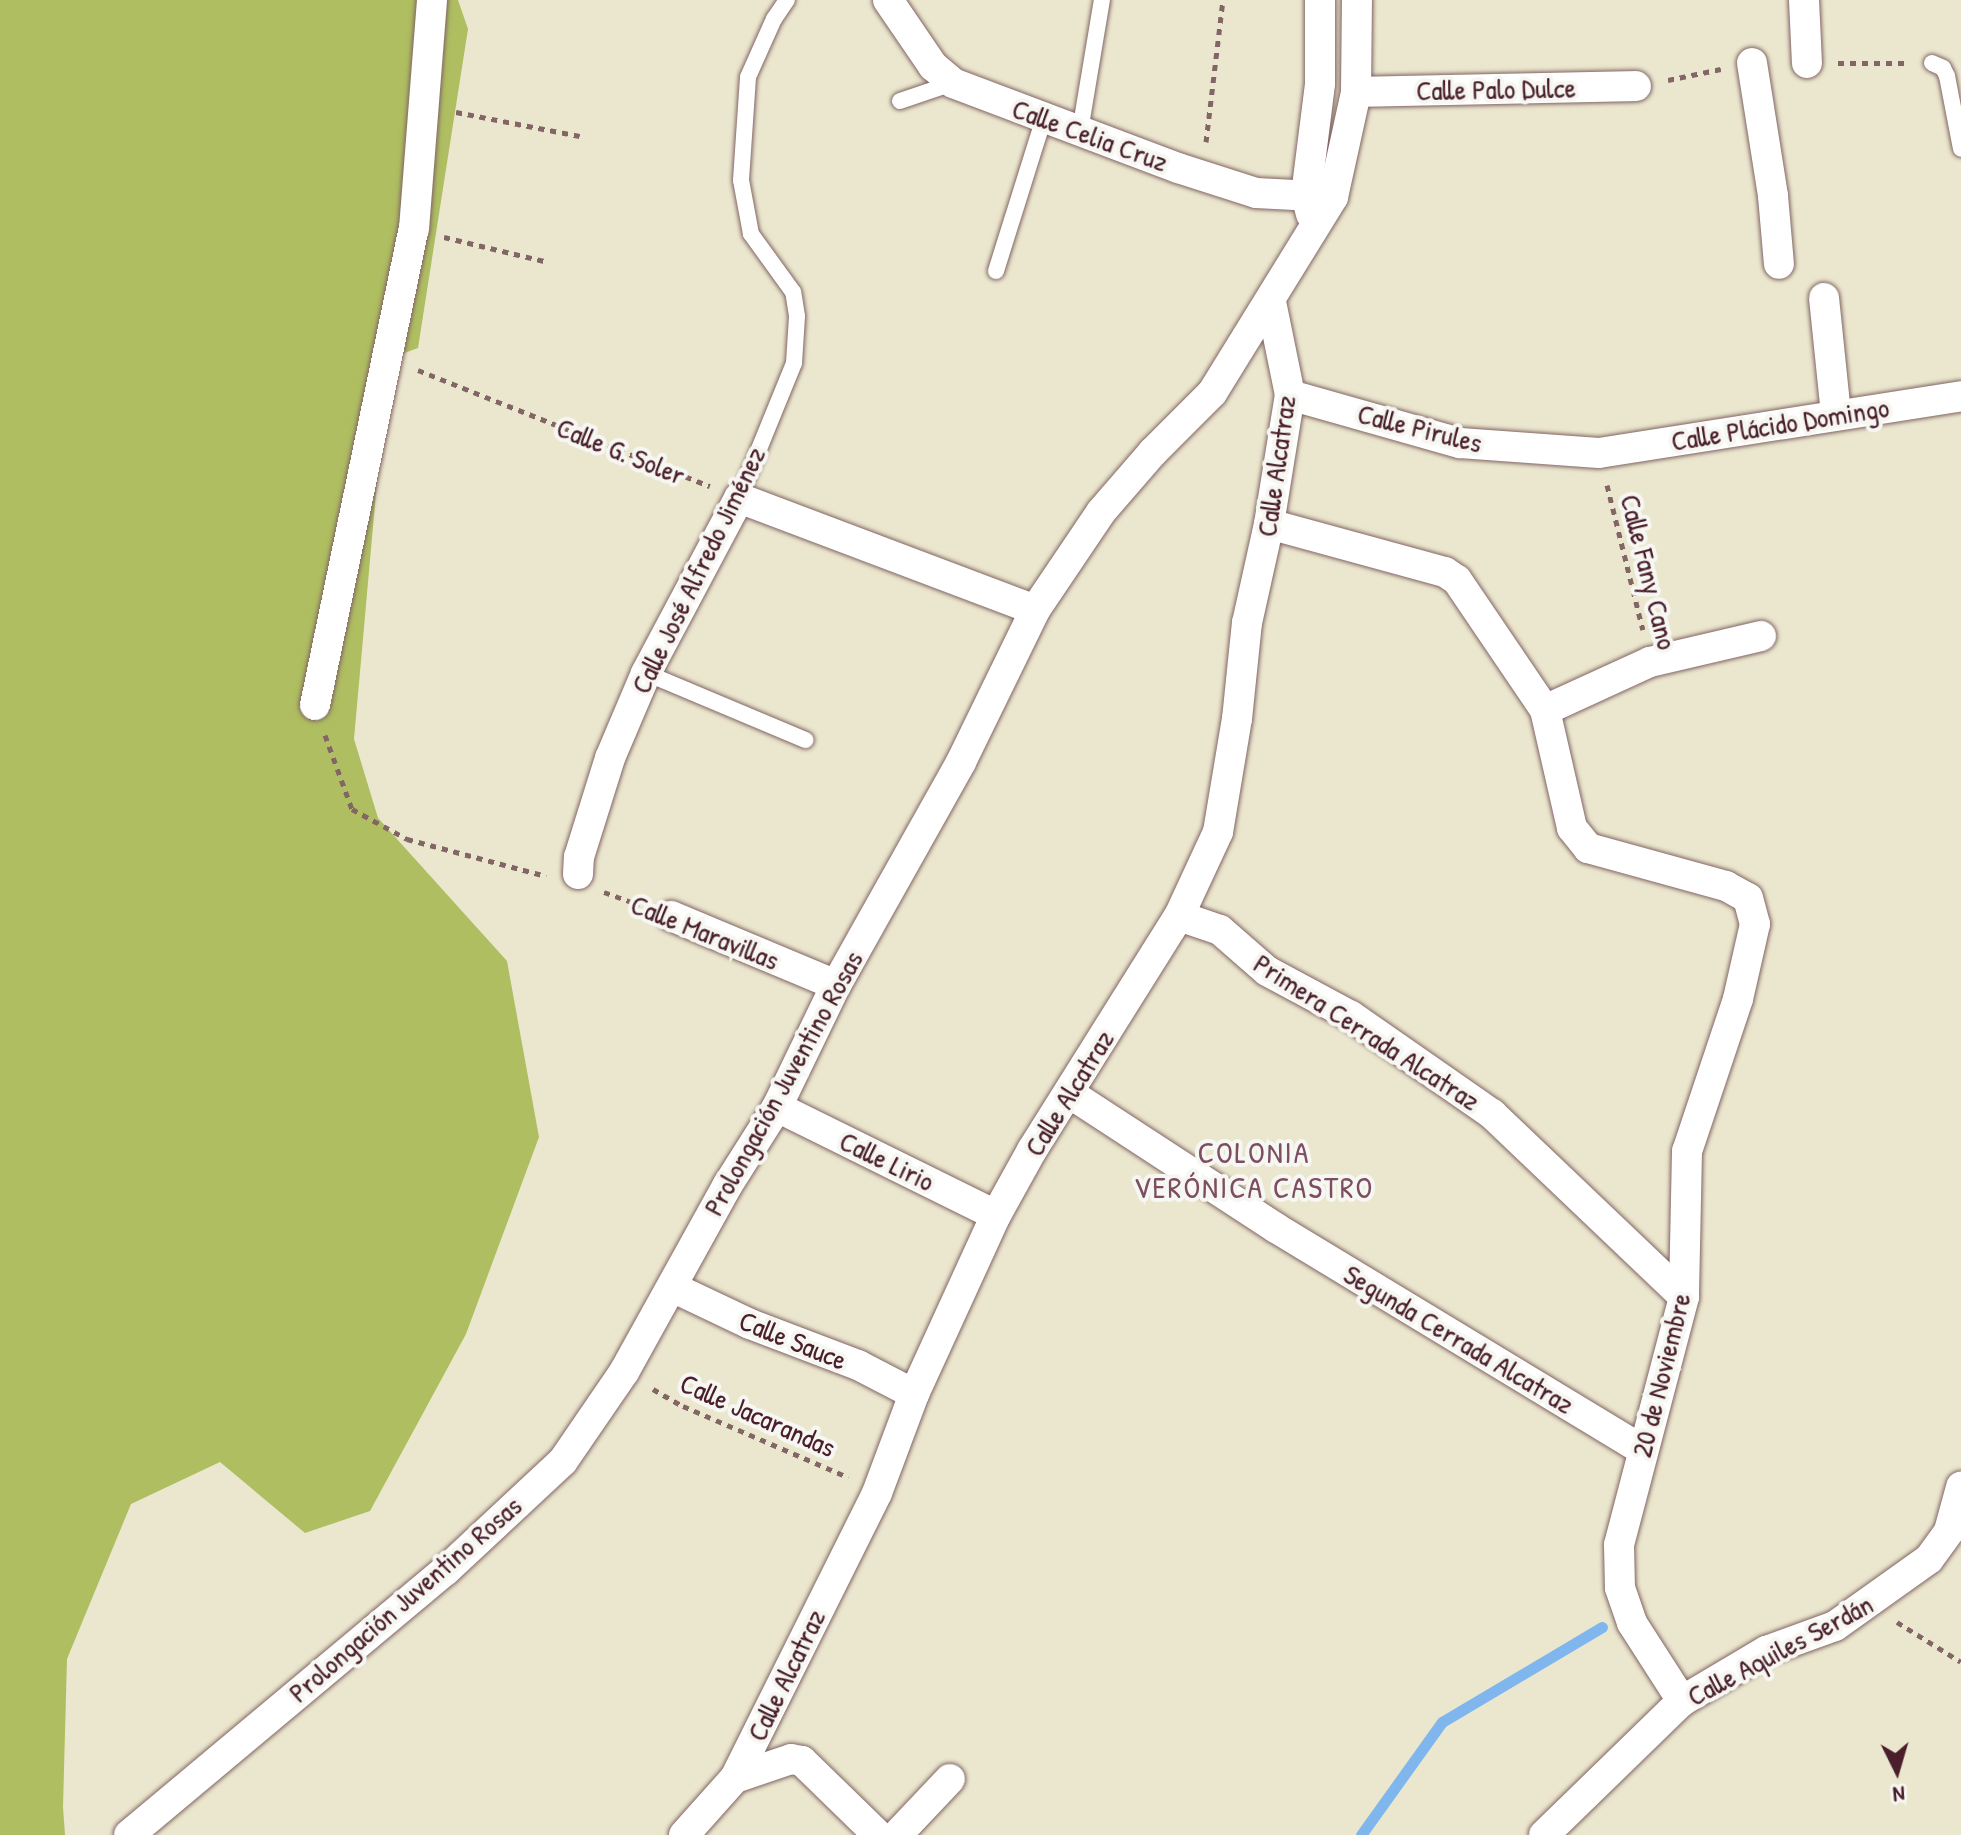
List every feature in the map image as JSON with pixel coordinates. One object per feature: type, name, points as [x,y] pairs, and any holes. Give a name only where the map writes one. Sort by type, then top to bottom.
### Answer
[{"type":"street","points":[[315,705],[414,229],[432,0]]},
{"type":"street","name":"Calle Celia Cruz","points":[[888,0],[933,66],[953,83],[1201,176],[1256,193],[1319,196]]},
{"type":"street","name":"Prolongación Juventino Rosas","points":[[129,1835],[445,1571],[552,1471],[624,1372],[727,1186],[777,1107],[836,985],[961,762],[1035,610],[1101,512],[1153,452],[1212,393],[1314,228],[1319,196],[1320,0]]},
{"type":"street","name":"Prolongación Juventino Rosas","points":[[1319,196],[1356,92],[1357,0]]},
{"type":"street","points":[[1804,0],[1807,63]]},
{"type":"street","points":[[1752,63],[1773,196],[1779,264]]},
{"type":"street","name":"Calle Palo Dulce","points":[[1356,92],[1636,86]]},
{"type":"street","points":[[1824,298],[1836,415]]},
{"type":"street","name":"Calle Alcatraz","points":[[684,1835],[735,1778],[877,1493],[914,1394],[996,1215],[1179,916],[1218,832],[1237,719],[1247,623],[1269,524],[1290,395],[1271,302]]},
{"type":"street","name":"Calle Pirules","points":[[1290,395],[1460,443],[1599,453]]},
{"type":"street","name":"Calle Plácido Domingo","points":[[1599,453],[1961,396]]},
{"type":"street","points":[[739,498],[1035,610]]},
{"type":"street","name":"Calle José Alfredo Jiménez","points":[[578,874],[579,857],[610,758],[646,673],[739,498]]},
{"type":"street","points":[[1269,524],[1445,572],[1466,589],[1545,710],[1650,662],[1761,636]]},
{"type":"street","name":"20 de Noviembre","points":[[1545,710],[1572,828],[1588,848],[1726,886],[1748,898],[1755,924],[1738,999],[1687,1151],[1684,1297],[1619,1545],[1620,1588],[1632,1623],[1682,1701]]},
{"type":"street","name":"Calle Maravillas","points":[[671,916],[836,985]]},
{"type":"street","name":"Primera Cerrada Alcatraz","points":[[1179,916],[1220,930],[1267,971],[1351,1016],[1492,1114],[1684,1297]]},
{"type":"street","name":"Segunda Cerrada Alcatraz","points":[[1069,1093],[1276,1228],[1643,1450]]},
{"type":"street","name":"Calle Lirio","points":[[777,1107],[996,1215]]},
{"type":"street","name":"Calle Sauce","points":[[672,1287],[750,1324],[858,1365],[914,1394]]},
{"type":"street","name":"Calle Aquiles Serdán","points":[[1544,1835],[1682,1701],[1766,1651],[1835,1626],[1929,1559],[1949,1531],[1961,1487]]},
{"type":"street","points":[[735,1778],[791,1759],[802,1761],[878,1835]]},
{"type":"street","points":[[897,1835],[950,1779]]},
{"type":"lane","name":"Calle José Alfredo Jiménez","points":[[739,498],[794,363],[797,316],[793,292],[751,234],[741,180],[748,77],[774,19],[787,0]]},
{"type":"lane","points":[[1080,131],[1102,0]]},
{"type":"lane","points":[[1932,63],[1943,68],[1947,76],[1961,149]]},
{"type":"lane","points":[[900,101],[953,83]]},
{"type":"lane","points":[[996,271],[1044,118]]},
{"type":"lane","points":[[646,673],[805,740]]},
{"type":"path","points":[[1201,176],[1223,0]]},
{"type":"path","points":[[425,106],[580,136]]},
{"type":"path","points":[[414,229],[544,261]]},
{"type":"path","name":"Calle G. Soler","points":[[388,358],[739,498]]},
{"type":"path","name":"Calle Fany Cano","points":[[1599,453],[1650,662]]},
{"type":"path","points":[[315,705],[352,809],[407,839],[561,880],[578,874]]},
{"type":"path","name":"Calle Maravillas","points":[[578,874],[585,885],[671,916]]},
{"type":"path","name":"Calle Jacarandas","points":[[624,1372],[683,1406],[828,1467],[877,1493]]},
{"type":"path","points":[[1869,1604],[1961,1662]]},
{"type":"green space","points":[[0,0],[458,0],[468,29],[418,348],[388,359],[354,739],[378,818],[507,961],[539,1137],[466,1334],[370,1511],[305,1533],[220,1462],[131,1504],[67,1659],[65,1835],[0,1835]]},
{"type":"waterway","points":[[1361,1835],[1442,1722],[1602,1627]]},
{"type":"district","name":"COLONIA VERÓNICA CASTRO","points":[[1254,1169]]}]
